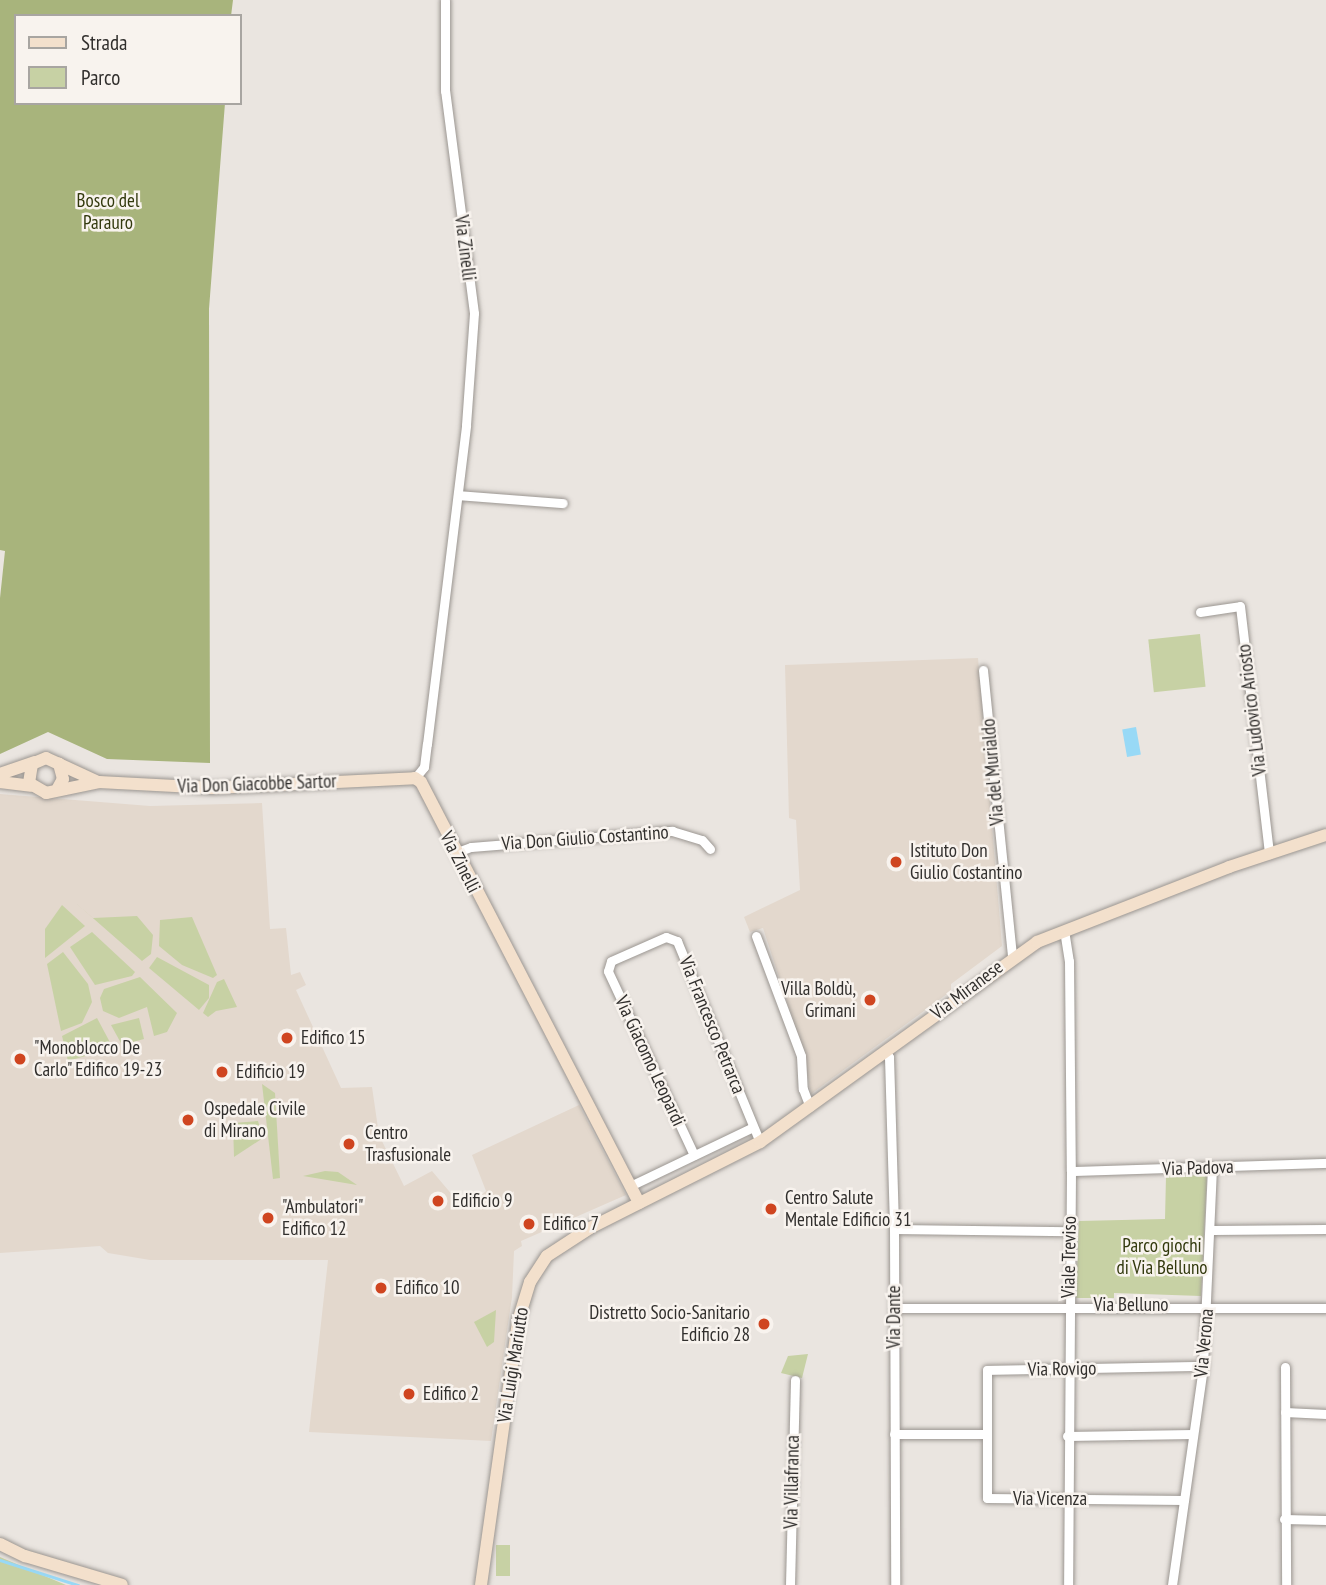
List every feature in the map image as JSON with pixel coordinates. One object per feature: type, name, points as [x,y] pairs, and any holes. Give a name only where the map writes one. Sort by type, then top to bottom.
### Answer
[{"type":"main road","name":"Via Don Giacobbe Sartor","points":[[0,774],[49,758],[99,782]]},
{"type":"main road","points":[[31,786],[28,775],[35,761]]},
{"type":"main road","points":[[58,788],[63,773],[59,764]]},
{"type":"main road","name":"Via Don Giacobbe Sartor","points":[[0,782],[31,786],[46,793],[58,788],[99,782],[213,788],[415,778]]},
{"type":"main road","name":"Via Zinelli","points":[[415,778],[421,782],[455,853],[639,1203]]},
{"type":"main road","name":"Via Miranese","points":[[639,1203],[760,1142],[1012,956],[1064,930],[1269,853],[1326,835]]},
{"type":"main road","name":"Via Luigi Mariutto","points":[[481,1585],[518,1321],[530,1282],[557,1247],[639,1203]]},
{"type":"main road","points":[[0,1544],[24,1556],[122,1585]]},
{"type":"street","name":"Via Zinelli","points":[[415,778],[424,767],[458,495],[474,313],[445,91],[445,0]]},
{"type":"street","points":[[458,495],[563,503]]},
{"type":"street","name":"Via Ludovico Ariosto","points":[[1200,612],[1240,606],[1269,853]]},
{"type":"street","name":"Via del Murialdo","points":[[983,670],[1012,956]]},
{"type":"street","name":"Via Don Giulio Costantino","points":[[455,853],[471,847],[672,831],[702,840],[710,849]]},
{"type":"street","name":"Viale Treviso","points":[[1064,930],[1069,961],[1071,1171],[1068,1585]]},
{"type":"street","points":[[756,936],[801,1056],[803,1089],[810,1107]]},
{"type":"street","name":"Via Francesco Petrarca","points":[[608,966],[666,937],[677,941],[760,1142]]},
{"type":"street","name":"Via Giacomo Leopardi","points":[[608,966],[694,1155]]},
{"type":"street","name":"Via Dante","points":[[884,1051],[889,1057],[894,1229],[895,1585]]},
{"type":"street","points":[[630,1186],[754,1127]]},
{"type":"street","name":"Via Padova","points":[[1071,1171],[1326,1163]]},
{"type":"street","name":"Via Verona","points":[[1172,1585],[1203,1366],[1212,1230],[1212,1167]]},
{"type":"street","points":[[894,1229],[1070,1231]]},
{"type":"street","points":[[1212,1230],[1326,1229]]},
{"type":"street","name":"Via Belluno","points":[[895,1308],[1068,1305],[1326,1308]]},
{"type":"street","name":"Via Rovigo","points":[[987,1434],[987,1370],[1203,1366]]},
{"type":"street","points":[[1285,1367],[1286,1585]]},
{"type":"street","name":"Via Villafranca","points":[[790,1585],[795,1380]]},
{"type":"street","points":[[1285,1412],[1326,1415]]},
{"type":"street","points":[[894,1434],[987,1434]]},
{"type":"street","name":"Via Vicenza","points":[[987,1434],[987,1499],[1185,1500]]},
{"type":"street","points":[[1068,1436],[1193,1434]]},
{"type":"street","points":[[1284,1519],[1326,1520]]},
{"type":"shaded area","name":"Istituto Don Giulio Costantino","points":[[978,658],[1002,946],[951,984],[951,991],[811,1094],[804,1054],[763,928],[750,932],[744,917],[800,890],[796,820],[789,818],[785,665]]},
{"type":"shaded area","name":"Ospedale Civile di Mirano","points":[[0,794],[150,806],[262,803],[270,929],[286,928],[291,975],[300,972],[306,985],[296,990],[341,1088],[372,1087],[379,1135],[404,1186],[432,1171],[465,1210],[486,1191],[472,1155],[579,1105],[626,1195],[521,1241],[522,1246],[514,1251],[512,1297],[491,1441],[309,1432],[328,1260],[150,1260],[108,1253],[100,1246],[0,1253]]},
{"type":"green space","name":"Bosco del Parauro","points":[[0,0],[233,0],[231,14],[14,14],[14,105],[225,105],[209,309],[210,763],[107,759],[48,732],[0,754],[0,598],[5,551],[0,550]]},
{"type":"green space","points":[[1200,634],[1206,687],[1154,692],[1148,639]]},
{"type":"green space","points":[[70,898],[93,918],[137,916],[153,935],[151,954],[142,961]]},
{"type":"green space","points":[[62,905],[85,926],[45,958],[45,929]]},
{"type":"green space","points":[[192,917],[217,975],[213,978],[182,965],[159,946],[160,920]]},
{"type":"green space","points":[[92,932],[135,972],[132,976],[95,985],[70,947]]},
{"type":"green space","points":[[63,952],[88,984],[92,1002],[82,1023],[61,1031],[47,964]]},
{"type":"green space","points":[[157,957],[209,985],[209,998],[199,1010],[149,968]]},
{"type":"green space","points":[[140,977],[177,1013],[167,1032],[154,1036],[147,1007],[119,1018],[103,1011],[100,998],[104,989]]},
{"type":"green space","points":[[224,979],[237,1007],[216,1011],[208,1017],[203,1013],[217,982]]},
{"type":"green space","points":[[97,1018],[113,1048],[68,1061],[62,1036]]},
{"type":"green space","points":[[139,1018],[144,1039],[122,1045],[111,1025]]},
{"type":"green space","points":[[262,1084],[275,1093],[280,1178],[273,1179]]},
{"type":"green space","points":[[258,1121],[263,1138],[234,1157],[233,1123]]},
{"type":"green space","points":[[325,1171],[338,1172],[357,1185],[303,1176]]},
{"type":"green space","name":"Parco giochi di Via Belluno","points":[[1207,1175],[1201,1296],[1114,1293],[1114,1298],[1076,1298],[1079,1221],[1165,1219],[1166,1176]]},
{"type":"green space","points":[[496,1310],[494,1342],[487,1347],[474,1322]]},
{"type":"green space","points":[[808,1354],[802,1378],[781,1373],[788,1356]]},
{"type":"green space","points":[[496,1545],[510,1545],[510,1576],[496,1576]]},
{"type":"green space","points":[[0,1557],[66,1585],[0,1585]]},
{"type":"water","points":[[1136,727],[1141,755],[1127,757],[1122,729]]},
{"type":"waterway","points":[[0,1560],[78,1585]]},
{"type":"place","name":"Istituto Don Giulio Costantino","points":[[896,862]]},
{"type":"place","name":"Villa Boldù, Grimani","points":[[870,1000]]},
{"type":"place","name":"Edifico 15","points":[[287,1038]]},
{"type":"place","name":"\"Monoblocco De Carlo\" Edifico 19-23","points":[[20,1059]]},
{"type":"place","name":"Edificio 19","points":[[222,1072]]},
{"type":"place","name":"Ospedale Civile di Mirano","points":[[188,1120]]},
{"type":"place","name":"Centro Trasfusionale","points":[[349,1144]]},
{"type":"place","name":"Edificio 9","points":[[438,1201]]},
{"type":"place","name":"Centro Salute Mentale Edificio 31","points":[[771,1209]]},
{"type":"place","name":"\"Ambulatori\" Edifico 12","points":[[268,1218]]},
{"type":"place","name":"Edifico 7","points":[[529,1224]]},
{"type":"place","name":"Edifico 10","points":[[381,1288]]},
{"type":"place","name":"Distretto Socio-Sanitario Edificio 28","points":[[764,1324]]},
{"type":"place","name":"Edifico 2","points":[[409,1394]]}]
